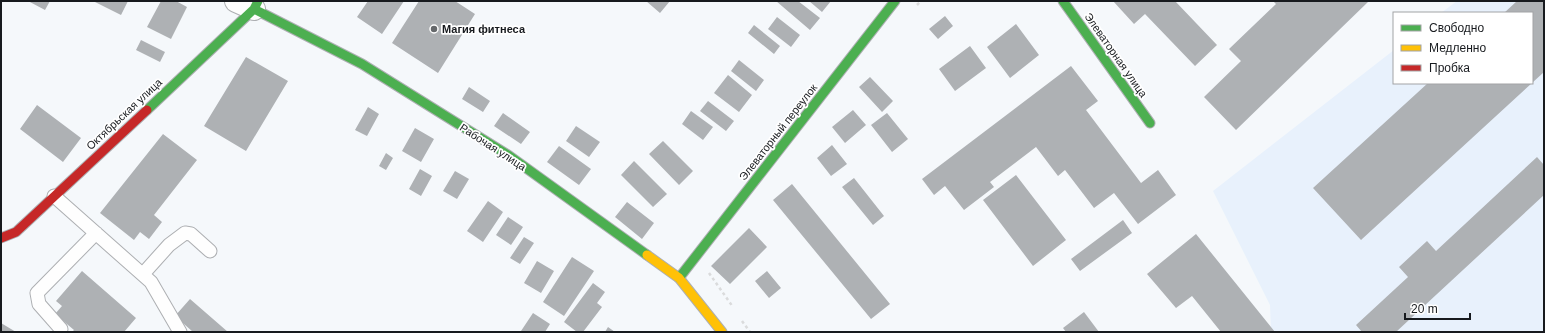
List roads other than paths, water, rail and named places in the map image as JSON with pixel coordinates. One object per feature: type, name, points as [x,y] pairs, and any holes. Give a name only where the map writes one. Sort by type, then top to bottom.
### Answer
[{"type":"street","name":"Элеваторный переулок","points":[[679,278],[895,1]]},
{"type":"street","name":"Элеваторная улица","points":[[1063,1],[1150,123]]},
{"type":"street","name":"Рабочая улица","points":[[249,4],[362,64],[501,151],[679,278],[722,332]]},
{"type":"street","name":"Октябрьская улица","points":[[1,238],[16,232],[249,4]]},
{"type":"lane","points":[[54,196],[151,282],[180,332]]},
{"type":"lane","points":[[61,329],[39,304],[37,293],[96,233]]},
{"type":"lane","points":[[143,274],[169,245],[185,233],[191,234],[210,251]]},
{"type":"place","name":"Магия фитнеса","points":[[434,29]]}]
